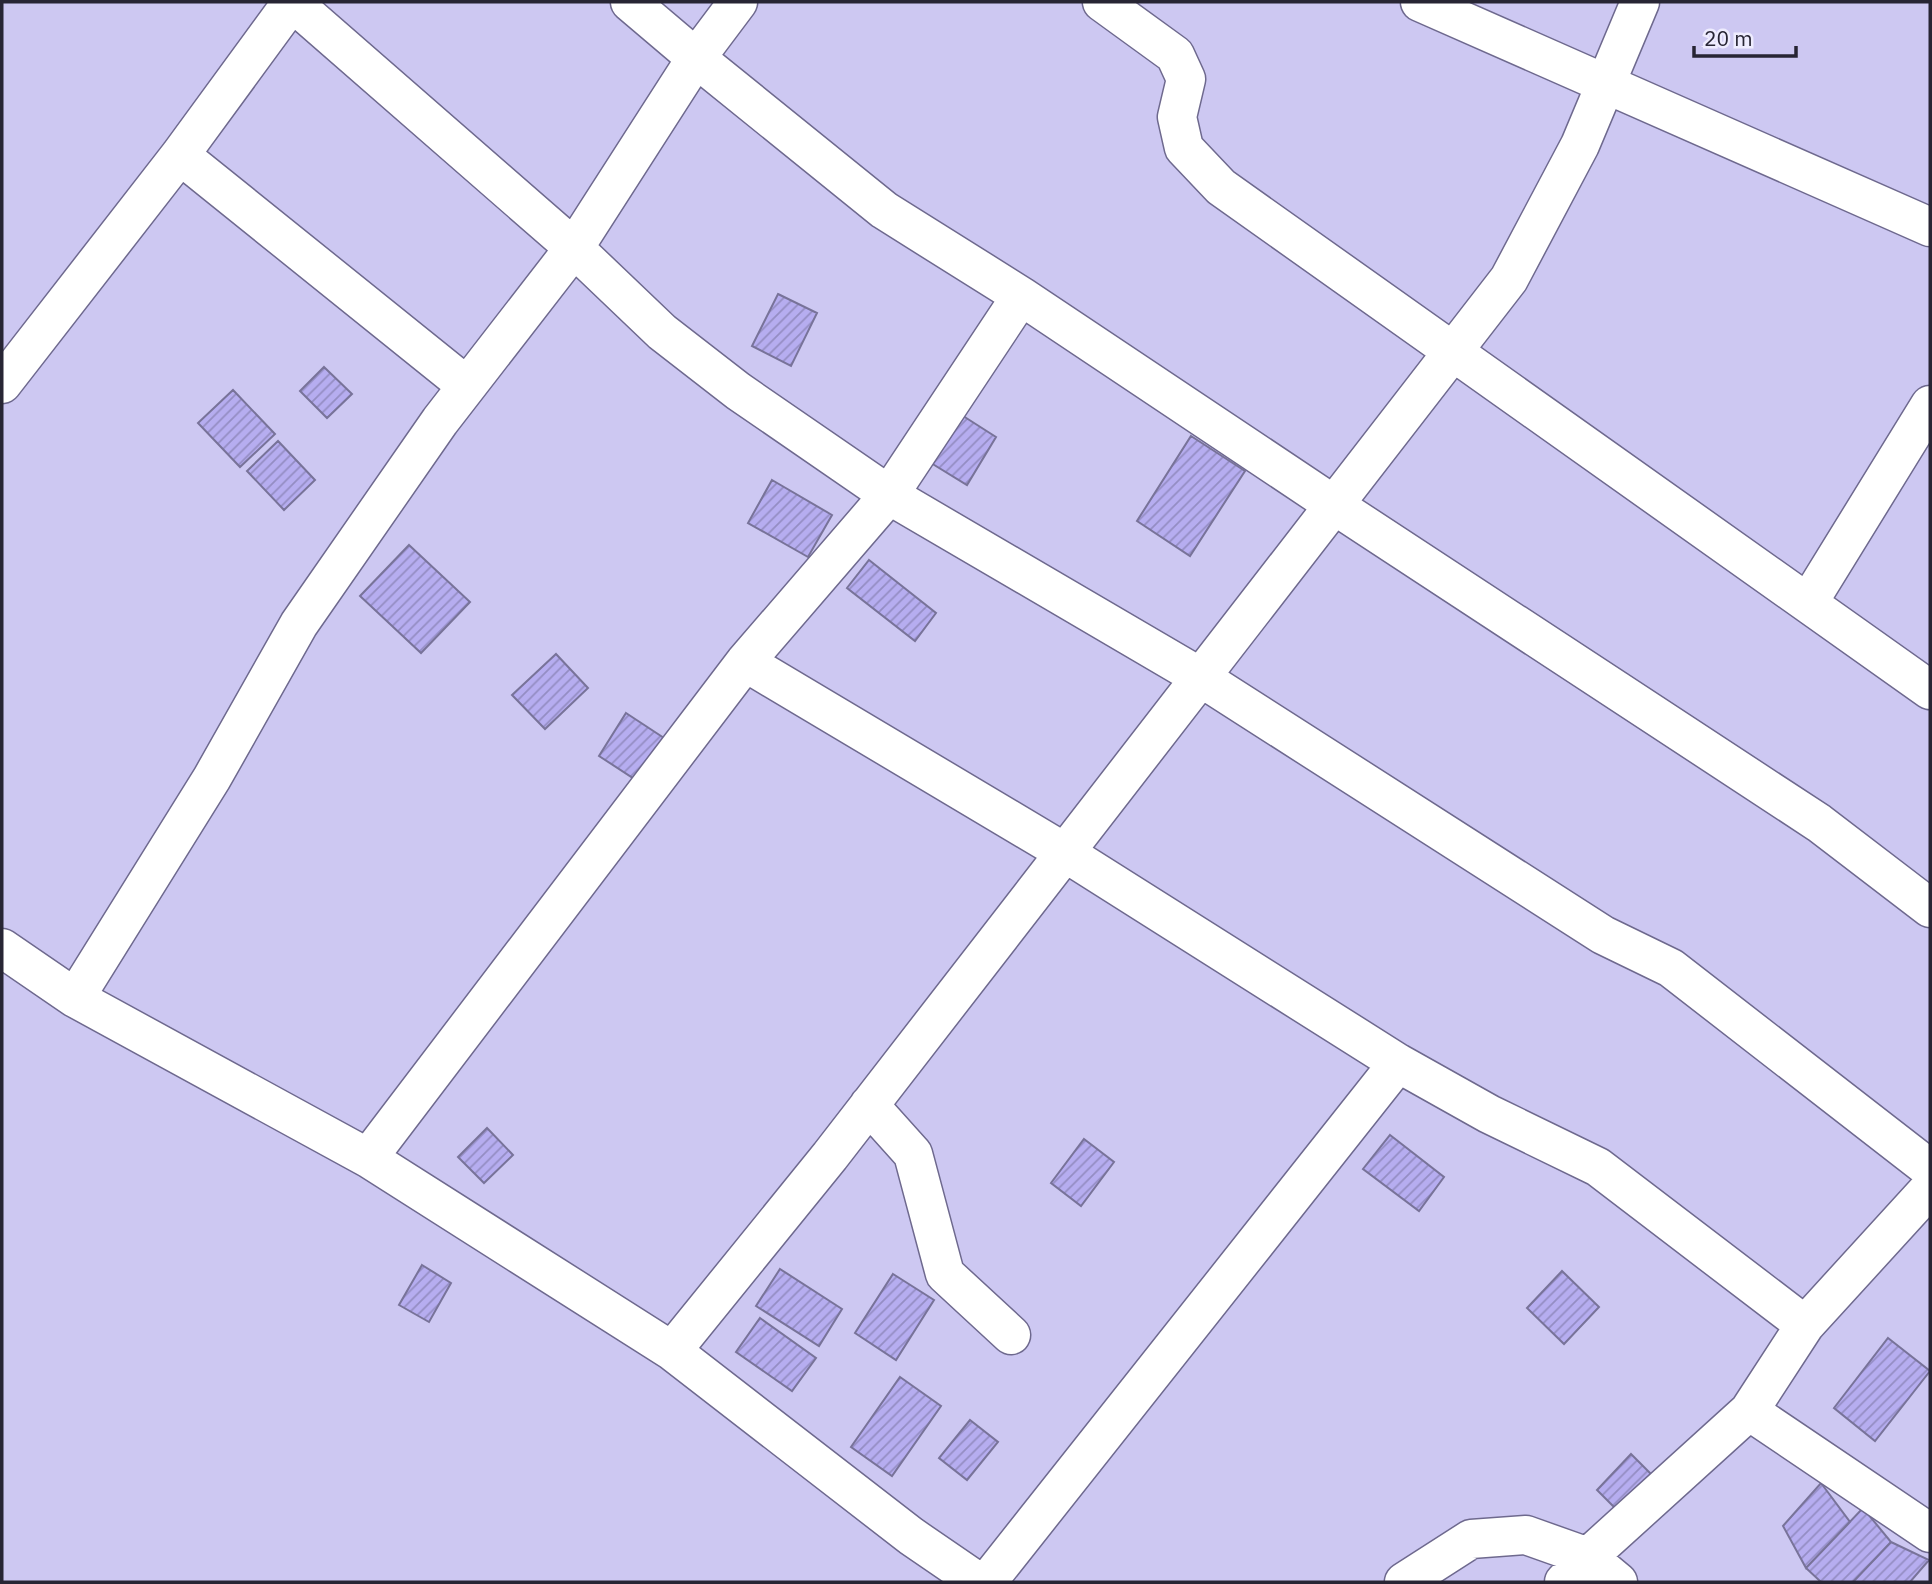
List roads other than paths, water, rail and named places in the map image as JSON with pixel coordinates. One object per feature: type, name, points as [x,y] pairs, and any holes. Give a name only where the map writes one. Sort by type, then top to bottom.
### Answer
[{"type":"street","points":[[2,384],[180,155],[292,2],[574,248],[662,332],[738,391],[889,495],[1200,677],[1603,935],[1671,968],[1930,1169]]},
{"type":"street","points":[[630,2],[884,210],[1021,296],[1819,823],[1930,908]]},
{"type":"street","points":[[75,998],[212,779],[299,624],[432,432],[574,248],[696,58],[738,2]]},
{"type":"street","points":[[1102,2],[1175,55],[1186,79],[1177,117],[1184,148],[1221,187],[1930,690]]},
{"type":"street","points":[[1420,2],[1930,227]]},
{"type":"street","points":[[672,1351],[869,1105],[1509,279],[1580,145],[1640,2]]},
{"type":"street","points":[[180,155],[467,386]]},
{"type":"street","points":[[368,1158],[745,662],[889,495],[1021,296]]},
{"type":"street","points":[[1808,603],[1930,405]]},
{"type":"street","points":[[745,662],[1064,852],[1398,1063],[1489,1114],[1598,1167],[1805,1325]]},
{"type":"street","points":[[2,948],[75,998],[368,1158],[672,1351],[911,1536],[978,1582]]},
{"type":"street","points":[[988,1582],[1398,1063]]},
{"type":"street","points":[[869,1105],[913,1154],[945,1274],[1011,1335]]},
{"type":"street","points":[[1576,1570],[1749,1411],[1805,1325],[1930,1188]]},
{"type":"street","points":[[1749,1411],[1930,1534]]},
{"type":"street","points":[[1404,1582],[1471,1539],[1526,1535],[1576,1570],[1618,1582]]}]
